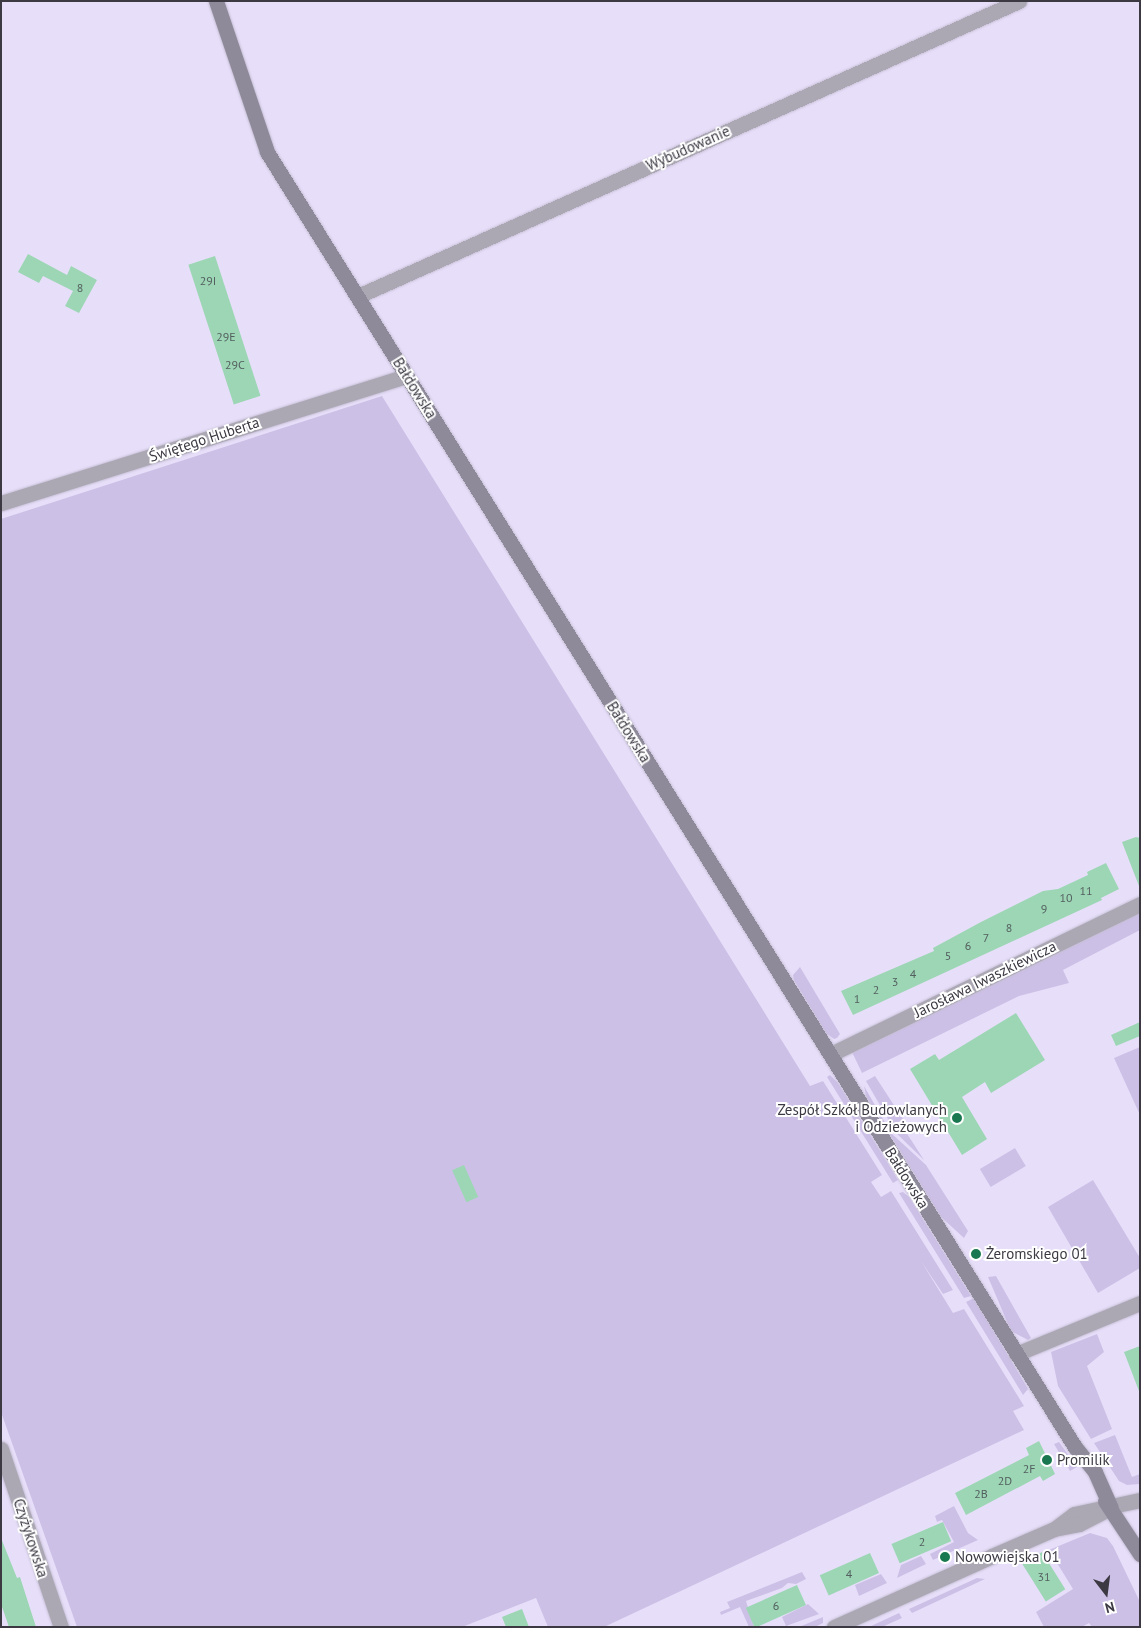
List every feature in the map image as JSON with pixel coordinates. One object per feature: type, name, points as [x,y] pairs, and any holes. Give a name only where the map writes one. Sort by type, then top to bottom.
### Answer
[{"type":"street","name":"Bałdowska","points":[[216,1],[267,152],[1075,1447],[1087,1476],[1111,1508],[1140,1554]]},
{"type":"street","name":"Wybudowanie","points":[[358,296],[1019,1]]},
{"type":"street","name":"Świętego Huberta","points":[[1,503],[407,376]]},
{"type":"street","name":"Jarosława Iwaszkiewicza","points":[[830,1054],[1140,904]]},
{"type":"street","points":[[1016,1354],[1140,1303]]},
{"type":"street","name":"Czyżykowska","points":[[1,1449],[61,1627]]},
{"type":"street","points":[[834,1627],[1054,1529],[1079,1524],[1111,1508],[1140,1500]]},
{"type":"shaded area","points":[[382,396],[810,1086],[823,1081],[882,1175],[871,1182],[881,1197],[891,1191],[953,1290],[943,1294],[921,1261],[953,1313],[964,1309],[1024,1406],[1013,1411],[1024,1430],[604,1627],[548,1627],[536,1598],[462,1627],[77,1627],[1,1412],[1,519]]},
{"type":"shaded area","points":[[1140,911],[1140,930],[1063,970],[1069,983],[1019,996],[862,1073],[852,1052]]},
{"type":"shaded area","points":[[800,967],[840,1034],[837,1038],[834,1039],[826,1033],[794,980],[793,975]]},
{"type":"shaded area","points":[[1140,1047],[1140,1115],[1114,1058]]},
{"type":"shaded area","points":[[830,1075],[838,1083],[898,1180],[893,1183],[827,1077]]},
{"type":"shaded area","points":[[875,1076],[903,1119],[892,1126],[866,1081]]},
{"type":"shaded area","points":[[864,1086],[891,1133],[926,1165],[968,1231],[964,1238],[941,1217],[866,1096]]},
{"type":"shaded area","points":[[900,1128],[906,1132],[924,1160],[895,1132]]},
{"type":"shaded area","points":[[1015,1148],[1026,1166],[991,1187],[980,1169]]},
{"type":"shaded area","points":[[1093,1180],[1140,1258],[1140,1268],[1098,1293],[1048,1207]]},
{"type":"shaded area","points":[[903,1192],[909,1197],[971,1296],[964,1298],[899,1193]]},
{"type":"shaded area","points":[[996,1276],[1031,1338],[1028,1340],[1011,1331],[988,1277]]},
{"type":"shaded area","points":[[974,1298],[1028,1389],[1023,1395],[966,1302]]},
{"type":"shaded area","points":[[1097,1334],[1104,1352],[1087,1366],[1112,1429],[1091,1439],[1058,1386],[1051,1352]]},
{"type":"shaded area","points":[[1115,1435],[1132,1477],[1140,1474],[1140,1484],[1127,1485],[1119,1481],[1094,1443]]},
{"type":"shaded area","points":[[1059,1442],[1077,1467],[1070,1471],[1054,1444]]},
{"type":"shaded area","points":[[954,1506],[968,1533],[978,1540],[933,1560],[930,1554],[954,1542],[942,1520],[937,1522],[935,1516]]},
{"type":"shaded area","points":[[1090,1533],[1107,1538],[1113,1546],[1140,1602],[1140,1627],[1092,1627],[1089,1623],[1082,1627],[1044,1627],[1036,1612],[1073,1589],[1049,1550]]},
{"type":"shaded area","points":[[921,1556],[926,1564],[897,1578],[901,1565]]},
{"type":"shaded area","points":[[802,1572],[806,1579],[796,1584],[788,1583],[782,1588],[746,1601],[754,1627],[749,1627],[740,1607],[721,1615],[720,1612],[730,1608],[727,1602]]},
{"type":"shaded area","points":[[881,1574],[887,1583],[859,1596],[855,1585]]},
{"type":"shaded area","points":[[977,1578],[985,1579],[912,1613],[909,1609]]},
{"type":"shaded area","points":[[808,1604],[819,1614],[786,1626],[782,1617]]},
{"type":"shaded area","points":[[899,1613],[902,1618],[882,1627],[869,1627]]},
{"type":"shaded area","points":[[823,1617],[823,1623],[815,1627],[799,1627]]},
{"type":"building","points":[[28,254],[67,275],[71,266],[97,280],[79,313],[65,306],[73,291],[43,276],[39,283],[18,272]]},
{"type":"building","points":[[215,256],[260,396],[234,404],[188,265]]},
{"type":"building","points":[[1136,837],[1140,838],[1139,886],[1122,842]]},
{"type":"building","points":[[1106,863],[1119,889],[1101,898],[1102,900],[853,1015],[841,991],[934,951],[933,948],[981,922],[1043,891],[1058,889],[1088,875],[1087,872]]},
{"type":"building","points":[[1016,1013],[1045,1060],[991,1093],[985,1082],[962,1097],[987,1139],[962,1155],[910,1069],[935,1054],[939,1060]]},
{"type":"building","points":[[1140,1022],[1140,1036],[1116,1046],[1111,1035]]},
{"type":"building","points":[[464,1165],[478,1197],[466,1202],[452,1170]]},
{"type":"building","points":[[1140,1346],[1140,1390],[1139,1391],[1124,1352]]},
{"type":"building","points":[[1039,1441],[1055,1474],[1043,1481],[1040,1476],[966,1515],[955,1493],[1029,1455],[1026,1448]]},
{"type":"building","points":[[943,1522],[951,1541],[900,1563],[891,1544]]},
{"type":"building","points":[[1,1538],[17,1578],[20,1577],[36,1627],[9,1627],[1,1604]]},
{"type":"building","points":[[1042,1552],[1065,1589],[1046,1602],[1022,1564]]},
{"type":"building","points":[[870,1553],[879,1573],[829,1595],[820,1575]]},
{"type":"building","points":[[797,1585],[806,1605],[757,1627],[754,1627],[746,1608]]},
{"type":"building","points":[[522,1609],[529,1627],[506,1627],[502,1617]]},
{"type":"place","name":"Zespół Szkół Budowlanych i Odzieżowych","points":[[957,1118]]},
{"type":"place","name":"Żeromskiego 01","points":[[976,1254]]},
{"type":"place","name":"Promilik","points":[[1047,1460]]},
{"type":"place","name":"Nowowiejska 01","points":[[945,1557]]}]
